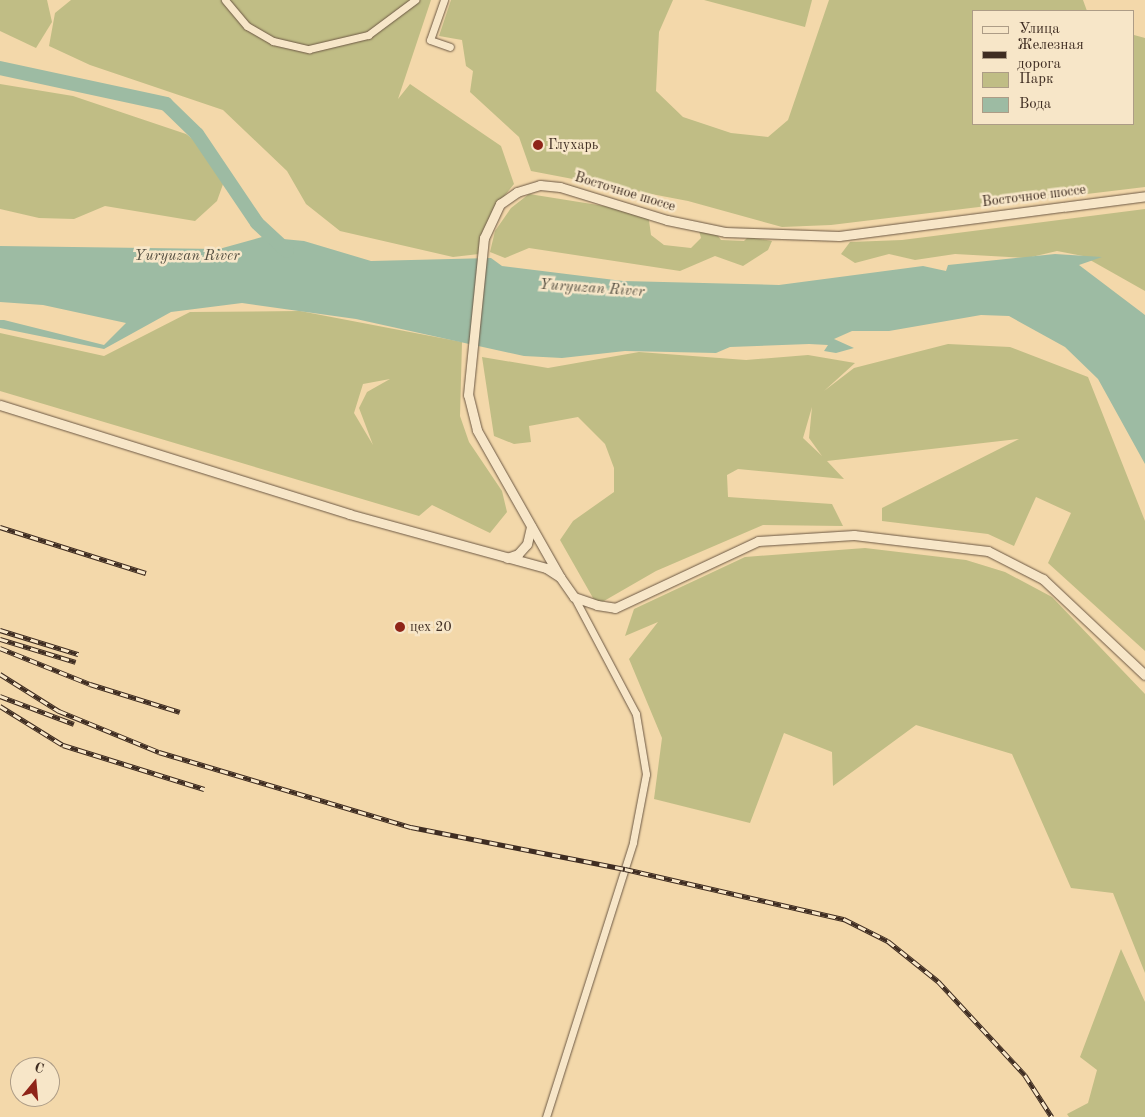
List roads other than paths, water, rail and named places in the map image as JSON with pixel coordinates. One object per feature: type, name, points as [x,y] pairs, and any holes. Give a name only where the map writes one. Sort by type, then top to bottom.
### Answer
[{"type":"main road","name":"Восточное шоссе","points":[[574,598],[560,577],[477,430],[468,395],[468,369],[484,238],[500,204],[517,192],[540,185],[560,187],[667,220],[776,235],[839,236],[1145,196]]},
{"type":"main road","points":[[0,405],[349,514],[507,558],[560,577]]},
{"type":"main road","points":[[507,558],[518,554],[527,544],[531,526]]},
{"type":"main road","points":[[574,598],[615,608],[758,541],[814,535],[927,542],[988,551],[1043,579],[1145,675]]},
{"type":"street","points":[[224,0],[253,30],[273,42],[308,49],[368,35],[415,0]]},
{"type":"street","points":[[444,0],[430,40],[450,47]]},
{"type":"street","points":[[546,1117],[633,842],[646,774],[636,714],[574,598]]},
{"type":"water","name":"Yuryuzan River","points":[[262,237],[304,241],[371,261],[491,258],[502,266],[623,281],[779,285],[923,266],[946,271],[948,265],[1055,254],[1102,257],[1079,265],[1145,315],[1145,464],[1098,379],[1065,347],[1009,316],[981,315],[889,331],[852,331],[834,339],[854,348],[836,353],[824,351],[828,345],[809,344],[730,347],[716,353],[625,351],[562,358],[524,356],[356,319],[242,303],[171,312],[104,349],[0,328],[0,320],[4,320],[104,345],[126,323],[43,305],[0,302],[0,246],[219,249]]},
{"type":"waterway","points":[[0,68],[166,104],[197,134],[257,223],[287,251]]},
{"type":"railway","points":[[0,527],[146,573]]},
{"type":"railway","points":[[0,630],[78,654]]},
{"type":"railway","points":[[0,639],[76,662]]},
{"type":"railway","points":[[0,648],[90,684],[180,712]]},
{"type":"railway","points":[[0,674],[59,711],[159,752],[411,827],[625,869],[844,919],[888,941],[938,981],[1025,1075],[1052,1117]]},
{"type":"railway","points":[[0,696],[74,724]]},
{"type":"railway","points":[[0,706],[63,745],[204,789]]},
{"type":"place","name":"Глухарь","points":[[538,145]]},
{"type":"place","name":"цех 20","points":[[400,627]]}]
